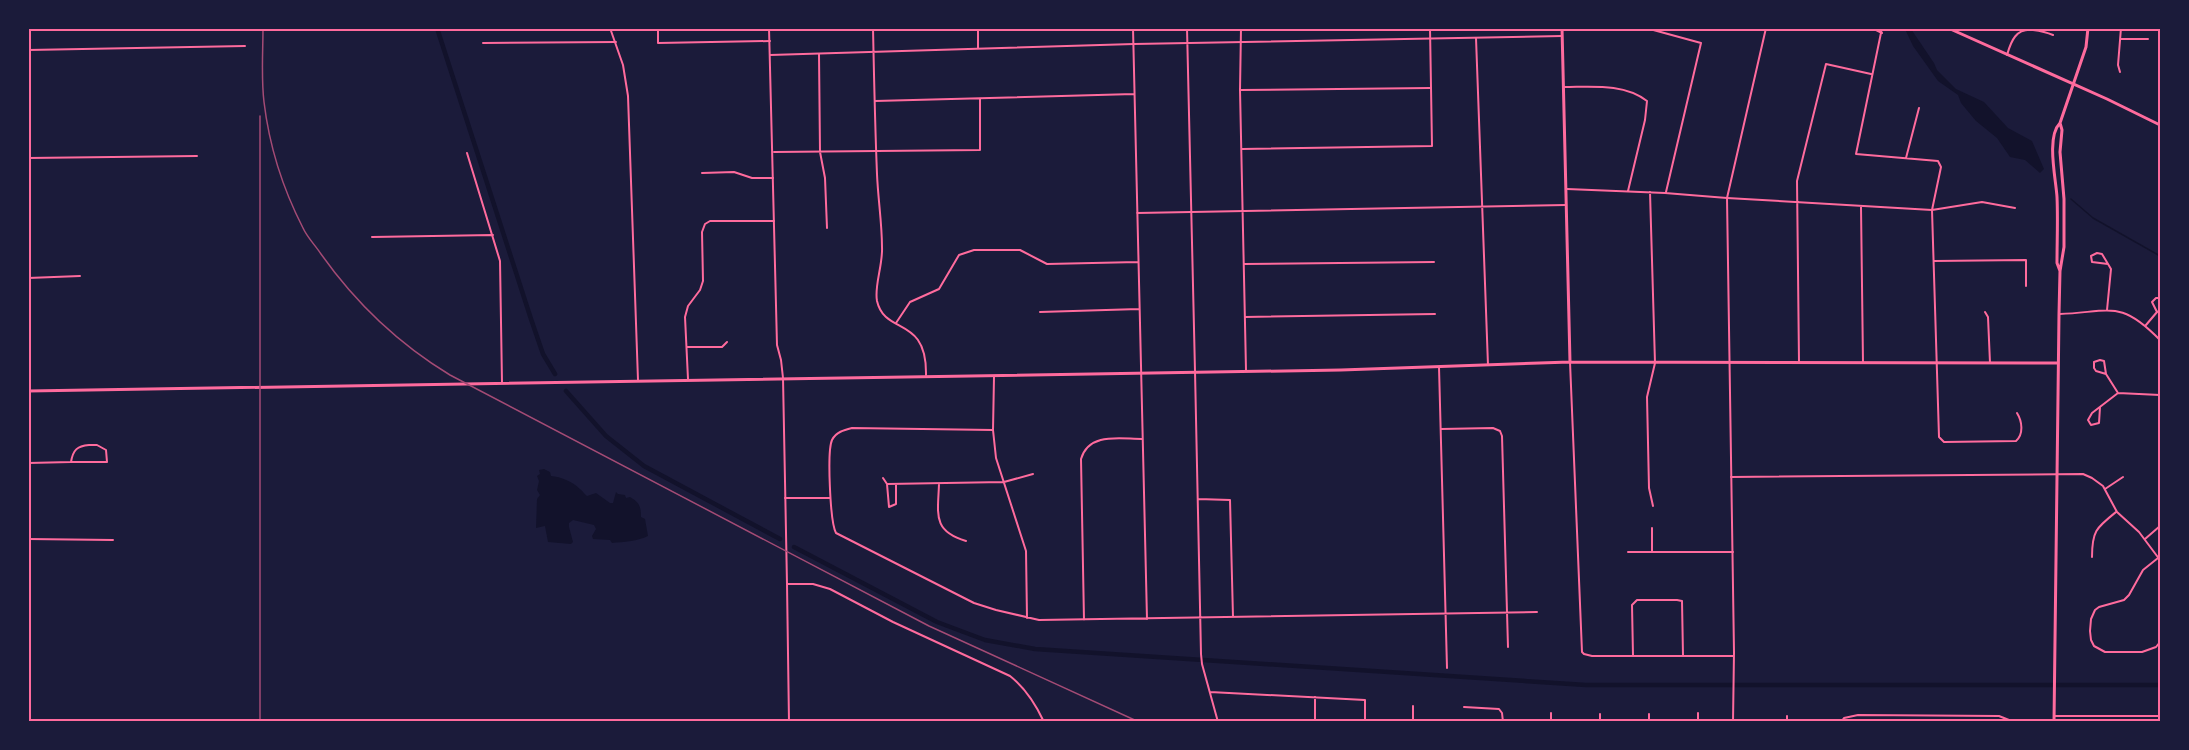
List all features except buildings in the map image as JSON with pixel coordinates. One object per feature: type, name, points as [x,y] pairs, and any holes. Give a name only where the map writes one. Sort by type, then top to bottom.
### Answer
[{"type":"main road","points":[[1562,28],[1570,362]]},
{"type":"main road","points":[[1948,28],[2160,125]]},
{"type":"main road","points":[[2060,272],[2057,263],[2057,196],[2053,148],[2056,127],[2060,123],[2086,47],[2088,28]]},
{"type":"main road","points":[[2054,722],[2058,363],[2064,211],[2060,123]]},
{"type":"main road","points":[[28,391],[1439,367],[1570,362],[2058,363]]},
{"type":"street","points":[[610,28],[623,65],[628,96],[638,380]]},
{"type":"street","points":[[658,28],[658,43],[770,41]]},
{"type":"street","points":[[770,28],[777,345],[783,378],[789,722]]},
{"type":"street","points":[[873,28],[876,151],[883,261],[876,295],[882,312],[910,331],[921,343],[925,356],[926,375]]},
{"type":"street","points":[[978,28],[978,48]]},
{"type":"street","points":[[1133,28],[1147,619]]},
{"type":"street","points":[[1187,28],[1201,654],[1218,722]]},
{"type":"street","points":[[1241,28],[1240,90],[1246,370]]},
{"type":"street","points":[[1242,149],[1432,146],[1430,28]]},
{"type":"street","points":[[1646,28],[1701,43],[1665,193]]},
{"type":"street","points":[[1733,722],[1734,656],[1726,198],[1766,28]]},
{"type":"street","points":[[1872,28],[1882,31],[1856,154],[1938,161],[1941,167],[1932,210],[1938,433],[1944,442],[2016,441],[2021,434],[2021,422],[2017,413]]},
{"type":"street","points":[[2120,72],[2118,65],[2121,28]]},
{"type":"street","points":[[2007,55],[2012,40],[2026,29],[2053,35]]},
{"type":"street","points":[[770,55],[1134,44],[1562,36]]},
{"type":"street","points":[[1476,37],[1488,365]]},
{"type":"street","points":[[2121,39],[2148,39]]},
{"type":"street","points":[[483,44],[616,42]]},
{"type":"street","points":[[28,50],[245,46]]},
{"type":"street","points":[[819,54],[820,152],[825,178],[827,228]]},
{"type":"street","points":[[1799,362],[1797,181],[1826,64],[1872,74]]},
{"type":"street","points":[[1564,87],[1609,88],[1641,97],[1647,101],[1645,120],[1628,191]]},
{"type":"street","points":[[1240,90],[1431,88]]},
{"type":"street","points":[[875,101],[1134,94]]},
{"type":"street","points":[[774,152],[980,150],[980,99]]},
{"type":"street","points":[[1906,158],[1919,108]]},
{"type":"street","points":[[467,153],[493,234],[501,268],[502,383]]},
{"type":"street","points":[[28,158],[197,156]]},
{"type":"street","points":[[702,173],[734,172],[752,178],[773,178]]},
{"type":"street","points":[[1567,189],[1932,210],[1982,202],[2015,208]]},
{"type":"street","points":[[1650,192],[1655,363],[1647,397],[1649,488],[1653,506]]},
{"type":"street","points":[[1137,213],[1243,209],[1567,205]]},
{"type":"street","points":[[1861,206],[1863,363]]},
{"type":"street","points":[[688,379],[685,317],[688,306],[700,290],[703,281],[702,232],[705,224],[774,221]]},
{"type":"street","points":[[372,237],[493,234]]},
{"type":"street","points":[[896,323],[910,302],[939,289],[959,255],[974,250],[1020,250],[1047,264],[1138,262]]},
{"type":"street","points":[[2107,310],[2112,275],[2108,264],[2102,254],[2097,253],[2091,256],[2095,263],[2108,264]]},
{"type":"street","points":[[1933,261],[2026,261],[2026,286]]},
{"type":"street","points":[[1244,264],[1434,262]]},
{"type":"street","points":[[28,278],[80,276]]},
{"type":"street","points":[[2146,325],[2159,311],[2152,302],[2160,298]]},
{"type":"street","points":[[1040,312],[1139,309]]},
{"type":"street","points":[[2059,314],[2122,311],[2146,325],[2160,340]]},
{"type":"street","points":[[1985,312],[1988,317],[1990,363]]},
{"type":"street","points":[[1245,317],[1435,314]]},
{"type":"street","points":[[687,347],[722,347],[727,342]]},
{"type":"street","points":[[2106,374],[2096,371],[2094,362],[2100,360],[2104,362],[2106,374],[2118,393]]},
{"type":"street","points":[[1570,362],[1584,654],[1734,656]]},
{"type":"street","points":[[1439,367],[1447,668]]},
{"type":"street","points":[[994,375],[993,430],[996,458],[1026,551],[1027,618]]},
{"type":"street","points":[[2100,407],[2098,423],[2091,425],[2089,416],[2100,407],[2118,393],[2160,395]]},
{"type":"street","points":[[993,430],[902,428],[845,430],[835,436],[831,446],[830,498],[833,527],[836,534],[951,593],[996,610],[1039,620],[1537,612]]},
{"type":"street","points":[[1441,429],[1493,428],[1500,431],[1502,436],[1508,647]]},
{"type":"street","points":[[1084,620],[1081,459],[1088,445],[1102,439],[1142,439]]},
{"type":"street","points":[[28,463],[107,462],[106,450],[97,446],[80,446],[73,453],[71,462]]},
{"type":"street","points":[[887,484],[1004,482],[1033,474]]},
{"type":"street","points":[[1731,477],[2083,474],[2096,480],[2105,489],[2117,512],[2145,539],[2160,559],[2143,570],[2124,600],[2095,610],[2091,619],[2091,640],[2094,646],[2105,652],[2142,652],[2156,647],[2160,642]]},
{"type":"street","points":[[2105,489],[2123,477]]},
{"type":"street","points":[[883,478],[887,484],[888,505],[892,507],[896,504],[896,484]]},
{"type":"street","points":[[939,484],[938,516],[941,526],[947,534],[966,541]]},
{"type":"street","points":[[785,498],[830,498]]},
{"type":"street","points":[[1198,499],[1230,500],[1233,617]]},
{"type":"street","points":[[2092,557],[2092,540],[2096,530],[2117,512]]},
{"type":"street","points":[[2145,539],[2160,526]]},
{"type":"street","points":[[1652,528],[1652,552]]},
{"type":"street","points":[[28,539],[113,540]]},
{"type":"street","points":[[1629,552],[1732,552]]},
{"type":"street","points":[[787,584],[813,584],[830,588],[893,621],[1010,676],[1018,682],[1034,703],[1044,722]]},
{"type":"street","points":[[1633,656],[1632,605],[1637,600],[1682,601],[1683,656]]},
{"type":"street","points":[[1210,692],[1365,700],[1365,722]]},
{"type":"street","points":[[1315,697],[1315,722]]},
{"type":"street","points":[[1413,706],[1413,722]]},
{"type":"street","points":[[1464,707],[1499,709],[1503,712],[1503,722]]},
{"type":"street","points":[[1551,713],[1551,722]]},
{"type":"street","points":[[1698,713],[1698,722]]},
{"type":"street","points":[[1600,714],[1600,722]]},
{"type":"street","points":[[1649,714],[1649,722]]},
{"type":"street","points":[[1843,720],[1858,715],[1999,716],[2014,721]]},
{"type":"street","points":[[1787,716],[1787,722]]},
{"type":"street","points":[[2054,716],[2160,716]]},
{"type":"shaded area","points":[[1905,29],[1911,29],[1937,70],[1956,89],[1984,102],[2008,128],[2032,141],[2044,169],[2040,173],[2025,160],[2010,157],[1997,138],[1976,121],[1961,103],[1958,95],[1938,81],[1913,46]]},
{"type":"shaded area","points":[[544,469],[550,472],[551,476],[574,484],[587,496],[596,493],[610,503],[613,503],[616,492],[625,495],[626,498],[630,497],[639,505],[641,517],[645,519],[648,536],[612,543],[610,540],[593,539],[592,536],[596,529],[594,525],[573,520],[569,523],[573,542],[571,544],[548,542],[545,526],[536,528],[537,499],[540,495],[537,490],[539,481],[537,476],[540,474],[539,470]]},
{"type":"waterway","points":[[437,28],[531,319],[543,354],[555,374]]},
{"type":"waterway","points":[[2071,199],[2093,218],[2160,256]]},
{"type":"waterway","points":[[566,391],[606,436],[644,466],[780,539]]},
{"type":"waterway","points":[[794,547],[937,622],[985,640],[1035,649],[1586,685],[2160,685]]},
{"type":"railway","points":[[263,28],[263,84],[266,118],[289,198],[309,238],[334,272],[379,321],[413,350],[450,375],[929,626],[1139,722]]},
{"type":"railway","points":[[260,116],[260,722]]}]
